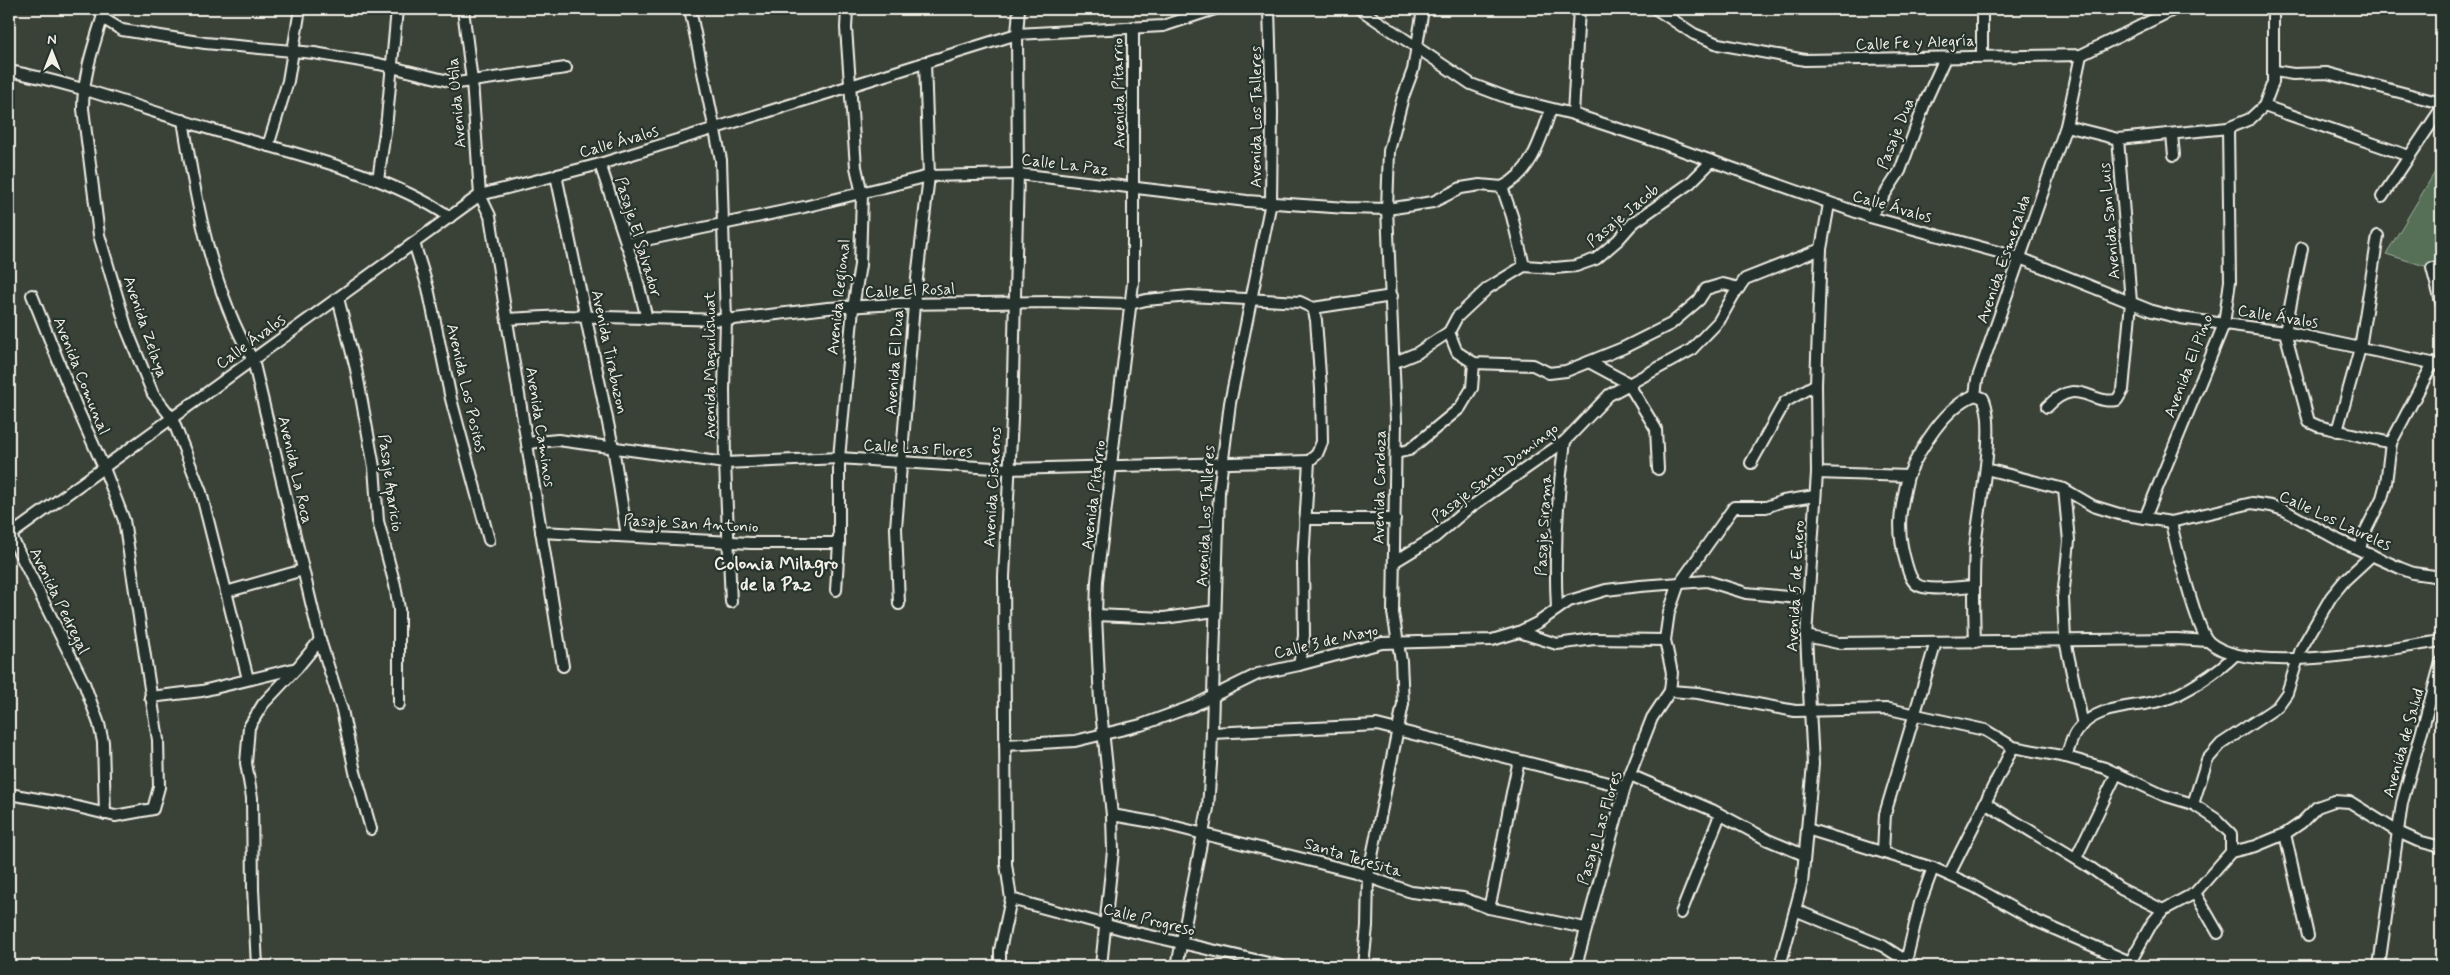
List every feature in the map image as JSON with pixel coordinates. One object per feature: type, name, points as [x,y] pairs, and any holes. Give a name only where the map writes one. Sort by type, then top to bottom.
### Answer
[{"type":"street","points":[[268,146],[288,81],[300,9]]},
{"type":"street","points":[[378,180],[392,67],[396,9]]},
{"type":"street","name":"Avenida Utila","points":[[463,9],[472,81],[480,195]]},
{"type":"street","name":"Avenida Maquilishuat","points":[[690,9],[721,160],[726,320],[724,389],[725,463],[731,602]]},
{"type":"street","name":"Avenida Regional","points":[[836,590],[839,543],[839,458],[853,308],[860,265],[862,194],[856,167],[846,28],[847,9]]},
{"type":"street","name":"Avenida Cisneros","points":[[1000,966],[1000,950],[1011,899],[1006,864],[1004,577],[1012,419],[1013,303],[1018,174],[1017,34],[1019,9]]},
{"type":"street","name":"Calle Ávalos","points":[[9,534],[104,468],[480,195],[600,164],[1017,34],[1163,26],[1215,9]]},
{"type":"street","name":"Avenida Los Talleres","points":[[1177,966],[1208,808],[1220,491],[1230,403],[1253,298],[1271,202],[1272,112],[1269,9]]},
{"type":"street","name":"Calle Ávalos","points":[[1360,9],[1471,84],[1508,98],[1573,114],[1870,217],[2020,258],[2152,311],[2180,318],[2285,332],[2437,364]]},
{"type":"street","name":"Avenida Cardoza","points":[[1363,966],[1367,926],[1368,876],[1396,730],[1403,704],[1398,643],[1393,612],[1396,453],[1395,362],[1387,209],[1389,151],[1418,48],[1423,9]]},
{"type":"street","points":[[1573,114],[1580,9]]},
{"type":"street","name":"Calle Fe y Alegría","points":[[1656,9],[1694,34],[1718,44],[1805,60],[2081,55],[2175,9]]},
{"type":"street","points":[[1982,9],[1982,56]]},
{"type":"street","points":[[2066,126],[2118,139],[2228,128],[2250,119],[2264,106],[2269,98],[2275,71],[2273,14],[2270,9]]},
{"type":"street","points":[[104,13],[122,30],[205,43],[292,51],[392,67],[458,82],[566,68]]},
{"type":"street","name":"Avenida Zelaya","points":[[104,13],[88,63],[83,90],[83,109],[99,235],[127,330],[153,394],[172,418],[201,492],[248,679]]},
{"type":"street","name":"Avenida Pitarrio","points":[[1101,966],[1113,851],[1112,814],[1103,734],[1096,615],[1097,581],[1113,466],[1133,282],[1133,27]]},
{"type":"street","name":"Avenida Esmeralda","points":[[1975,395],[1977,380],[2066,126],[2081,55]]},
{"type":"street","name":"Pasaje Dua","points":[[1870,217],[1900,171],[1926,100],[1944,58]]},
{"type":"street","name":"Avenida El Dua","points":[[899,604],[896,528],[903,463],[914,304],[929,176],[925,62]]},
{"type":"street","points":[[2275,71],[2293,74],[2327,73],[2441,103]]},
{"type":"street","points":[[9,72],[83,90],[378,180],[426,201],[450,217]]},
{"type":"street","points":[[2264,106],[2410,156]]},
{"type":"street","points":[[1395,362],[1417,353],[1450,332],[1456,317],[1488,288],[1524,266],[1503,191],[1514,182],[1530,162],[1551,109]]},
{"type":"street","points":[[2382,197],[2441,109]]},
{"type":"street","name":"Avenida La Roca","points":[[182,120],[197,204],[227,307],[240,337],[253,360],[320,640],[342,710],[355,772],[371,829]]},
{"type":"street","name":"Avenida El Pino","points":[[2145,518],[2224,324],[2230,281],[2228,128]]},
{"type":"street","points":[[2172,135],[2174,155]]},
{"type":"street","name":"Avenida San Luis","points":[[2047,407],[2056,397],[2069,392],[2089,394],[2112,401],[2117,400],[2123,390],[2131,302],[2118,139]]},
{"type":"street","name":"Pasaje Jacob","points":[[1524,266],[1555,268],[1576,266],[1596,259],[1618,240],[1633,223],[1690,183],[1712,161]]},
{"type":"street","name":"Pasaje El Salvador","points":[[600,164],[626,244],[647,319]]},
{"type":"street","name":"Calle La Paz","points":[[626,244],[723,225],[862,194],[929,176],[1018,174],[1133,188],[1346,208],[1387,209],[1434,202],[1461,188],[1480,185],[1503,191]]},
{"type":"street","name":"Avenida Tirabuzon","points":[[556,175],[613,446],[627,536]]},
{"type":"street","name":"Avenida Caminos","points":[[480,195],[490,216],[563,666]]},
{"type":"street","name":"Avenida 5 de Enero","points":[[1780,966],[1802,884],[1813,764],[1806,636],[1817,473],[1816,384],[1821,249],[1829,204]]},
{"type":"street","points":[[2337,431],[2360,348],[2378,236]]},
{"type":"street","name":"Avenida Los Positos","points":[[414,243],[428,288],[451,399],[489,540]]},
{"type":"street","points":[[2302,248],[2285,332],[2308,422],[2337,431],[2391,443]]},
{"type":"street","name":"Pasaje Santo Domingo","points":[[1394,562],[1435,537],[1465,511],[1565,441],[1609,394],[1691,350],[1719,321],[1745,279],[1821,249]]},
{"type":"street","points":[[2432,268],[2441,302]]},
{"type":"street","points":[[1450,332],[1457,352],[1474,363],[1533,366],[1549,374],[1566,371],[1589,362],[1623,348],[1671,324],[1699,300],[1706,289],[1723,284],[1738,288]]},
{"type":"street","name":"Avenida Comunal","points":[[32,295],[76,408],[104,468],[124,520],[158,740],[160,787],[153,809],[115,816],[105,814]]},
{"type":"street","name":"Calle El Rosal","points":[[507,320],[564,316],[726,320],[828,308],[914,304],[1130,304],[1146,300],[1190,296],[1300,302],[1313,308]]},
{"type":"street","points":[[1299,665],[1304,612],[1303,560],[1309,461],[1317,454],[1322,442],[1321,389],[1316,320],[1313,308],[1392,296]]},
{"type":"street","name":"Pasaje Aparicio","points":[[338,298],[356,369],[374,467],[378,521],[395,585],[399,609],[399,704]]},
{"type":"street","points":[[1589,362],[1628,383],[1656,429],[1658,470]]},
{"type":"street","points":[[1396,453],[1409,450],[1460,408],[1472,388],[1474,363]]},
{"type":"street","points":[[2360,549],[2364,534],[2382,498],[2386,483],[2391,443],[2437,364]]},
{"type":"street","points":[[1751,463],[1785,402],[1816,384]]},
{"type":"street","points":[[1973,586],[1925,588],[1916,585],[1910,578],[1899,540],[1899,529],[1908,476],[1916,457],[1952,408],[1963,399],[1975,395],[1983,398],[1988,408],[1986,469],[1975,549],[1973,586],[1975,642]]},
{"type":"street","name":"Calle Las Flores","points":[[527,443],[558,440],[613,446],[725,463],[839,458],[1008,469],[1309,461]]},
{"type":"street","name":"Pasaje Sirama","points":[[1557,610],[1558,500],[1565,441]]},
{"type":"street","name":"Calle Los Laureles","points":[[1986,469],[2064,489],[2093,506],[2120,514],[2170,522],[2252,504],[2271,506],[2284,510],[2340,541],[2372,556],[2413,573],[2441,578]]},
{"type":"street","points":[[1817,473],[1908,476]]},
{"type":"street","points":[[2064,489],[2069,541],[2063,598],[2065,640],[2083,725]]},
{"type":"street","points":[[1815,496],[1783,501],[1766,507],[1734,507],[1680,583],[1669,612],[1665,640],[1672,673],[1670,691],[1698,693],[1795,712],[1889,709],[1985,730],[2013,747],[2066,757],[2117,773],[2163,795],[2193,804],[2216,819],[2231,834],[2231,852]]},
{"type":"street","points":[[1305,519],[1395,519]]},
{"type":"street","points":[[2170,522],[2196,610],[2208,641]]},
{"type":"street","name":"Pasaje San Antonio","points":[[541,532],[728,542],[839,543]]},
{"type":"street","name":"Avenida Pedregal","points":[[9,534],[84,683],[99,724],[103,742],[105,814]]},
{"type":"street","points":[[2193,804],[2207,760],[2221,744],[2277,707],[2287,693],[2296,660],[2331,597],[2345,580],[2372,556]]},
{"type":"street","points":[[226,592],[303,570]]},
{"type":"street","name":"Calle 3 de Mayo","points":[[1004,745],[1075,741],[1141,725],[1193,706],[1258,674],[1382,643],[1492,640],[1519,632],[1569,601],[1606,590],[1706,581],[1746,593],[1809,600]]},
{"type":"street","points":[[1096,615],[1164,618],[1216,611]]},
{"type":"street","points":[[1519,632],[1557,644],[1594,639],[1665,640]]},
{"type":"street","points":[[1806,636],[1838,644],[2177,638],[2208,641],[2235,655],[2296,660],[2327,659],[2441,642]]},
{"type":"street","points":[[257,966],[253,889],[252,798],[246,763],[249,727],[264,704],[320,640]]},
{"type":"street","points":[[1883,852],[1884,814],[1936,642]]},
{"type":"street","points":[[2066,757],[2075,733],[2092,716],[2108,710],[2152,703],[2178,694],[2225,664],[2235,655]]},
{"type":"street","name":"Avenida de Salud","points":[[2398,832],[2402,803],[2441,662]]},
{"type":"street","points":[[150,697],[202,691],[297,668]]},
{"type":"street","name":"Pasaje Las Flores","points":[[1576,966],[1625,786],[1652,718],[1670,691]]},
{"type":"street","points":[[1212,733],[1377,725],[1625,786]]},
{"type":"street","points":[[1949,875],[2013,747]]},
{"type":"street","points":[[1489,908],[1499,864],[1506,816],[1519,761]]},
{"type":"street","points":[[2076,858],[2117,773]]},
{"type":"street","points":[[1630,775],[1804,855]]},
{"type":"street","points":[[9,794],[105,814]]},
{"type":"street","points":[[1807,829],[1933,868],[2034,920],[2129,964],[2152,923],[2163,910],[2195,893],[2231,852],[2256,846],[2285,834],[2318,807],[2334,801],[2350,802],[2398,832],[2441,846]]},
{"type":"street","points":[[1985,803],[2076,858],[2118,888],[2163,910]]},
{"type":"street","name":"Santa Teresita","points":[[1112,814],[1164,824],[1368,876],[1411,892],[1463,898],[1489,908],[1585,928]]},
{"type":"street","points":[[1681,913],[1720,815]]},
{"type":"street","points":[[2378,966],[2398,832]]},
{"type":"street","points":[[2285,834],[2308,936]]},
{"type":"street","points":[[1795,910],[1883,946],[1908,964],[1920,903],[1933,868]]},
{"type":"street","points":[[2195,893],[2218,933]]},
{"type":"street","name":"Calle Progreso","points":[[1011,899],[1106,925],[1281,966]]},
{"type":"green space","points":[[2441,162],[2441,271],[2386,254]]},
{"type":"district","name":"Colonia Milagro de la Paz","points":[[776,574]]}]
